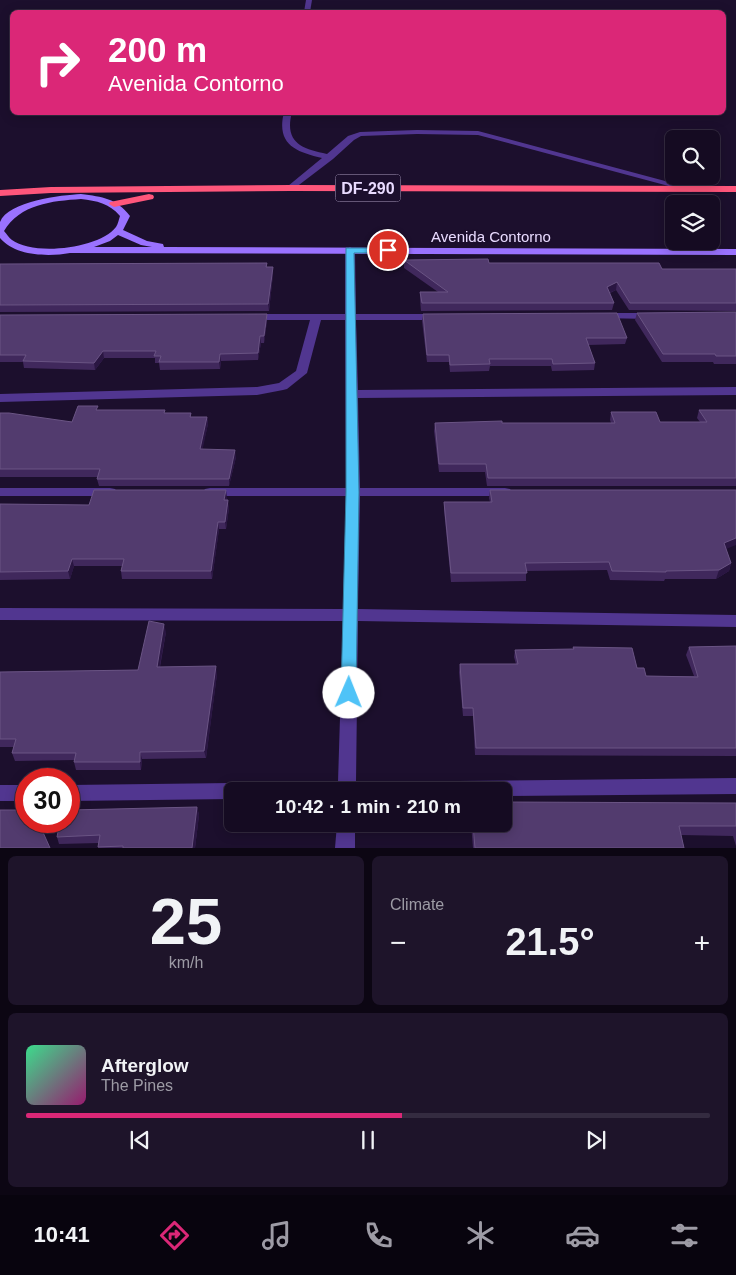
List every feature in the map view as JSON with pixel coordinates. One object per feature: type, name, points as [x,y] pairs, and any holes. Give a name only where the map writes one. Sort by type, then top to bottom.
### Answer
[{"type":"highway","name":"DF-290","points":[[0,194],[51,190],[291,188],[736,189]]},
{"type":"highway","points":[[114,204],[203,190]]},
{"type":"highway","points":[[0,194],[32,201],[33,204]]},
{"type":"street","points":[[287,115],[284,128],[290,141],[297,147],[330,157]]},
{"type":"street","points":[[291,188],[351,138],[360,134],[465,132],[501,138],[691,189]]},
{"type":"street","points":[[0,250],[39,251],[66,250],[102,241],[118,231],[125,221],[125,216],[120,207],[114,204],[98,199],[77,197],[33,204],[12,214],[1,225],[0,231],[7,242],[15,246],[39,251]]},
{"type":"street","points":[[118,231],[144,243],[184,251]]},
{"type":"street","name":"Avenida Contorno","points":[[66,250],[736,252]]},
{"type":"street","points":[[347,782],[353,492],[350,250]]},
{"type":"street","points":[[237,317],[449,316]]},
{"type":"street","points":[[588,316],[667,316]]},
{"type":"street","points":[[0,398],[257,390],[283,386],[301,373],[316,317]]},
{"type":"street","points":[[351,394],[736,391]]},
{"type":"street","points":[[0,492],[127,492]]},
{"type":"street","points":[[196,492],[520,492]]},
{"type":"street","points":[[0,614],[350,615],[736,621]]},
{"type":"street","points":[[512,789],[736,786]]},
{"type":"street","points":[[80,793],[224,791]]},
{"type":"street","points":[[0,793],[15,793]]},
{"type":"street","points":[[345,848],[346,832]]},
{"type":"building","points":[[488,259],[489,263],[659,263],[662,269],[736,269],[736,303],[630,303],[617,282],[607,287],[614,303],[422,303],[420,292],[448,292],[404,260]]},
{"type":"building","points":[[267,263],[266,267],[273,267],[268,304],[0,305],[0,264]]},
{"type":"building","points":[[736,312],[736,356],[663,354],[637,313]]},
{"type":"building","points":[[617,313],[627,338],[586,338],[595,363],[553,364],[552,359],[489,359],[490,364],[450,365],[449,355],[427,355],[423,314]]},
{"type":"building","points":[[267,314],[264,336],[260,336],[258,353],[220,354],[219,362],[159,362],[161,356],[154,356],[156,351],[103,351],[94,363],[23,361],[26,355],[0,355],[0,315]]},
{"type":"building","points":[[78,406],[98,406],[96,410],[165,410],[164,413],[191,413],[190,417],[207,417],[200,449],[235,450],[229,479],[97,479],[100,469],[0,469],[0,413],[72,422]]},
{"type":"building","points":[[699,410],[736,410],[736,478],[488,478],[486,464],[439,464],[435,423],[502,421],[502,423],[615,423],[611,412],[656,412],[660,422],[707,422]]},
{"type":"building","points":[[94,490],[226,490],[224,500],[228,500],[225,522],[218,522],[211,571],[121,571],[124,559],[72,559],[68,571],[0,572],[0,504],[89,505]]},
{"type":"building","points":[[490,490],[736,490],[736,538],[724,543],[731,563],[719,570],[666,572],[612,571],[609,562],[525,563],[527,573],[451,573],[444,502],[492,502]]},
{"type":"building","points":[[149,621],[164,624],[157,667],[216,666],[204,751],[140,752],[140,762],[74,762],[76,753],[12,753],[16,739],[0,739],[0,672],[138,670]]},
{"type":"building","points":[[736,646],[736,748],[476,748],[473,708],[463,708],[460,664],[518,664],[515,650],[574,649],[573,647],[632,648],[637,668],[644,668],[646,676],[698,677],[689,647]]},
{"type":"building","points":[[512,802],[736,803],[736,826],[679,826],[684,848],[475,848],[474,832],[512,832]]},
{"type":"building","points":[[197,807],[192,848],[98,847],[100,835],[57,837],[58,833],[80,833],[80,810]]},
{"type":"building","points":[[0,810],[15,810],[15,833],[43,833],[50,848],[0,848]]},
{"type":"route","points":[[349,693],[353,492],[350,250],[388,250]]}]
